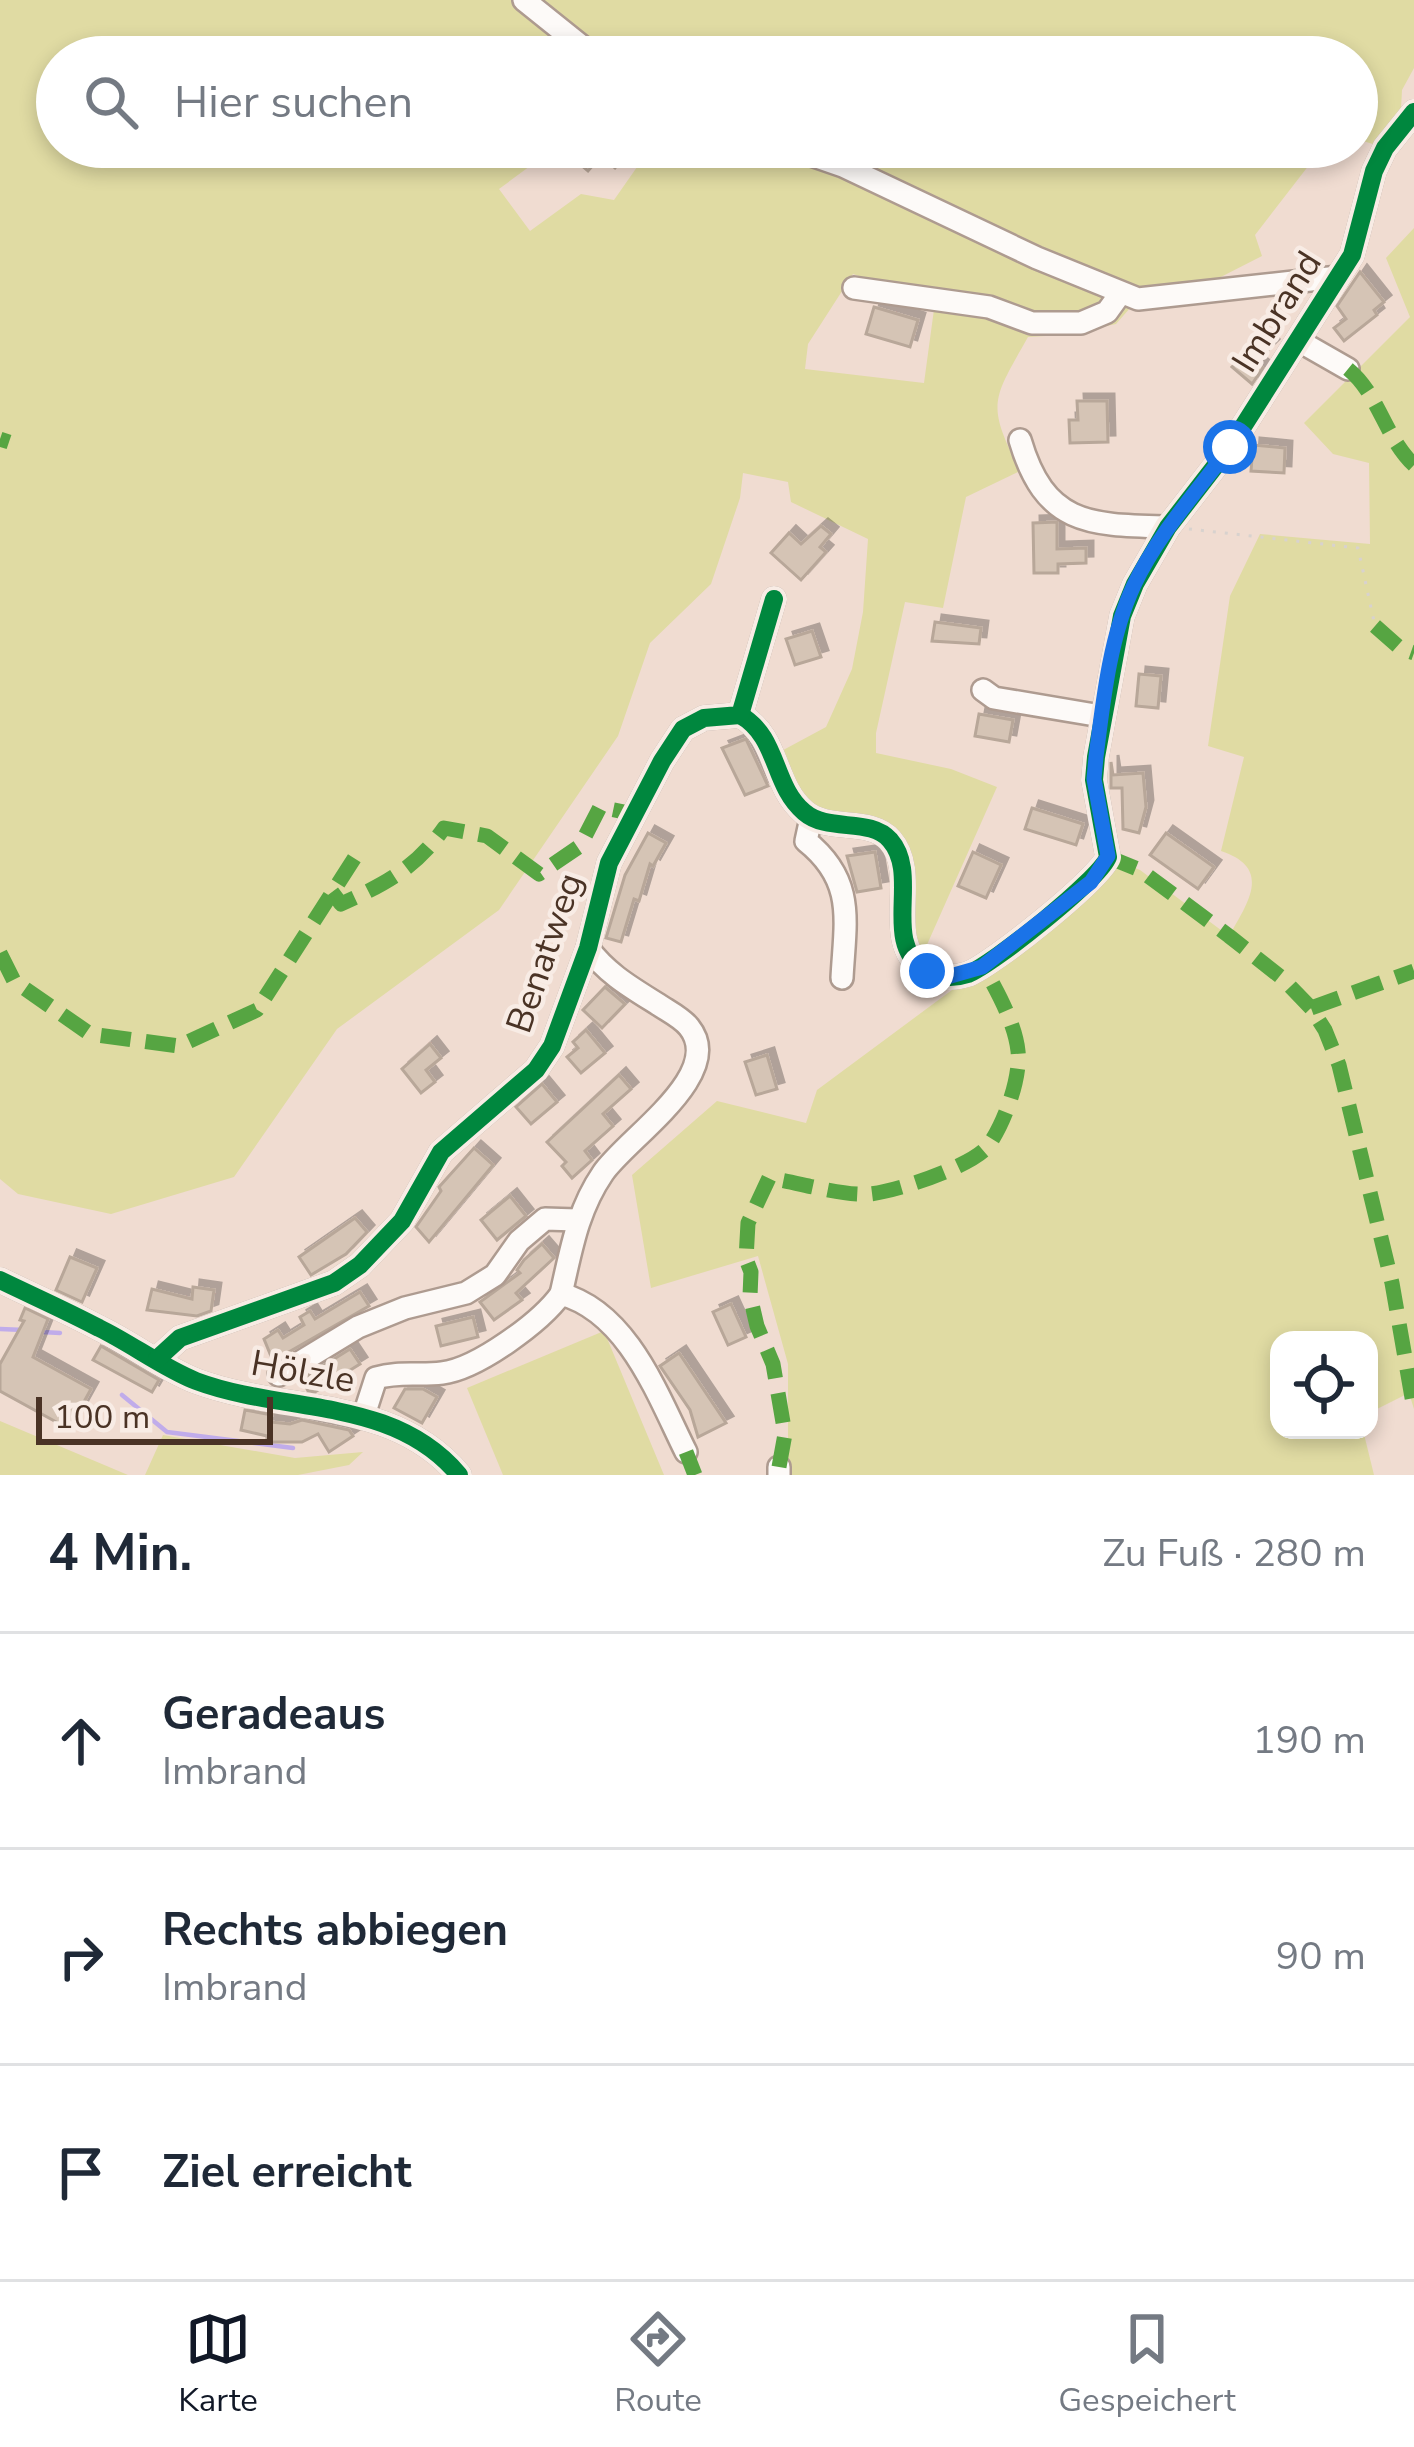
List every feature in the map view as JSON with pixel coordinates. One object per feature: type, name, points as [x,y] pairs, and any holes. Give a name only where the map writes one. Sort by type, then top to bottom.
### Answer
[{"type":"street","points":[[524,0],[569,36]]},
{"type":"street","name":"Imbrand","points":[[1378,163],[1414,112]]},
{"type":"street","name":"Imbrand","points":[[847,168],[1120,294],[1162,299],[1338,277]]},
{"type":"street","name":"Imbrand","points":[[811,818],[879,832],[892,841],[899,859],[908,953],[918,965],[947,977],[972,972],[1091,882],[1105,866],[1108,856],[1094,779],[1101,716],[1122,616],[1168,527],[1230,447],[1352,255],[1375,168]]},
{"type":"street","points":[[854,288],[989,307],[1032,323],[1081,323],[1107,312],[1120,294]]},
{"type":"street","points":[[1299,341],[1348,369]]},
{"type":"street","points":[[1020,440],[1030,475],[1064,511],[1114,526],[1168,527]]},
{"type":"street","points":[[774,599],[740,715],[765,735],[790,796],[811,818],[806,841],[837,872],[845,902],[842,978]]},
{"type":"street","points":[[983,690],[994,698],[1101,716]]},
{"type":"street","name":"Benatweg","points":[[157,1360],[180,1338],[334,1283],[360,1265],[402,1222],[442,1152],[552,1046],[588,948],[609,863],[662,761],[683,730],[704,718],[740,715]]},
{"type":"street","points":[[364,1415],[376,1378],[395,1372],[442,1373],[466,1366],[548,1313],[561,1294],[577,1220],[604,1172],[675,1099],[694,1072],[698,1048],[690,1027],[603,968],[588,948]]},
{"type":"street","points":[[279,1375],[358,1328],[404,1308],[466,1293],[495,1275],[519,1241],[545,1219],[577,1220]]},
{"type":"street","name":"Hölzle","points":[[0,1280],[190,1378],[232,1394],[364,1415],[411,1435],[459,1475]]},
{"type":"street","points":[[561,1294],[596,1310],[626,1342],[686,1452]]},
{"type":"path","points":[[1168,527],[1358,548],[1376,626]]},
{"type":"shaded area","points":[[0,0],[1414,0],[1414,68],[1402,90],[1400,128],[1385,148],[1378,146],[1378,36],[36,36],[36,168],[527,168],[499,189],[530,231],[581,194],[614,200],[636,168],[1307,168],[1255,235],[1262,256],[1209,283],[1138,299],[1116,324],[1028,337],[1007,375],[998,416],[1020,471],[966,497],[943,608],[905,602],[876,733],[876,753],[951,769],[997,787],[918,965],[892,841],[811,818],[774,755],[826,727],[852,669],[863,612],[868,539],[791,502],[788,482],[743,473],[740,498],[711,584],[650,643],[618,736],[499,910],[337,1029],[234,1177],[111,1214],[18,1194],[0,1179]],"holes":[[[853,274],[935,302],[924,383],[805,369],[808,344]]]},
{"type":"shaded area","points":[[1414,228],[1414,1409],[1409,1393],[1378,1408],[1378,1331],[1270,1331],[1270,1439],[1365,1439],[1374,1475],[788,1475],[788,1364],[758,1256],[651,1288],[632,1175],[717,1101],[806,1123],[817,1090],[983,967],[1108,857],[1140,870],[1229,936],[1252,887],[1247,867],[1221,851],[1244,757],[1208,746],[1230,596],[1260,534],[1370,544],[1369,463],[1333,454],[1304,423],[1410,317],[1386,258]]},
{"type":"shaded area","points":[[604,1331],[664,1475],[503,1475],[467,1388]]},
{"type":"shaded area","points":[[0,1421],[128,1475],[0,1475]]},
{"type":"shaded area","points":[[163,1435],[295,1458],[363,1452],[349,1465],[298,1475],[145,1475]]},
{"type":"building","points":[[1360,272],[1384,302],[1374,310],[1377,315],[1344,341],[1334,328],[1346,319],[1337,306]]},
{"type":"building","points":[[874,307],[918,320],[910,347],[866,334]]},
{"type":"building","points":[[1262,337],[1272,346],[1256,362],[1263,368],[1252,384],[1232,367]]},
{"type":"building","points":[[1077,401],[1107,401],[1108,442],[1070,443],[1069,420],[1078,420]]},
{"type":"building","points":[[1253,445],[1285,448],[1284,473],[1251,471]]},
{"type":"building","points":[[1057,522],[1057,549],[1086,548],[1086,563],[1058,564],[1058,573],[1034,573],[1033,523]]},
{"type":"building","points":[[821,526],[831,534],[820,547],[826,552],[801,580],[771,553],[789,533],[801,544]]},
{"type":"building","points":[[935,622],[981,628],[979,644],[932,641]]},
{"type":"building","points":[[812,631],[821,657],[795,665],[786,639]]},
{"type":"building","points":[[1139,674],[1161,676],[1158,708],[1136,706]]},
{"type":"building","points":[[979,714],[1013,720],[1009,742],[975,736]]},
{"type":"building","points":[[746,739],[768,786],[745,795],[722,748]]},
{"type":"building","points":[[1111,762],[1113,775],[1143,773],[1146,807],[1139,833],[1123,829],[1122,788],[1111,788]]},
{"type":"building","points":[[1032,808],[1083,824],[1076,845],[1025,829]]},
{"type":"building","points":[[648,833],[666,843],[650,864],[639,901],[634,899],[621,942],[606,938],[625,875]]},
{"type":"building","points":[[1166,833],[1214,867],[1198,889],[1150,855]]},
{"type":"building","points":[[875,852],[881,888],[857,892],[847,856]]},
{"type":"building","points":[[973,852],[1001,865],[986,898],[958,886]]},
{"type":"building","points":[[605,987],[625,1004],[602,1028],[583,1010]]},
{"type":"building","points":[[586,1030],[605,1053],[581,1073],[567,1057],[578,1048],[573,1042]]},
{"type":"building","points":[[430,1044],[441,1058],[426,1070],[435,1082],[421,1093],[402,1069]]},
{"type":"building","points":[[767,1055],[777,1089],[756,1095],[745,1062]]},
{"type":"building","points":[[619,1075],[631,1089],[603,1114],[613,1126],[585,1151],[592,1160],[572,1178],[562,1166],[566,1162],[547,1142]]},
{"type":"building","points":[[542,1084],[557,1102],[531,1124],[516,1107]]},
{"type":"building","points":[[474,1148],[493,1165],[429,1242],[416,1227],[441,1191],[439,1187]]},
{"type":"building","points":[[510,1196],[526,1216],[497,1240],[481,1220]]},
{"type":"building","points":[[355,1218],[367,1232],[346,1254],[311,1275],[299,1257]]},
{"type":"building","points":[[542,1244],[554,1258],[516,1293],[522,1300],[494,1320],[480,1302],[520,1273],[517,1270],[524,1260]]},
{"type":"building","points":[[70,1257],[97,1268],[82,1302],[56,1290]]},
{"type":"building","points":[[193,1287],[214,1290],[211,1311],[197,1316],[147,1310],[152,1289],[192,1299]]},
{"type":"building","points":[[360,1292],[369,1306],[273,1361],[264,1339],[278,1330],[283,1338],[304,1325],[300,1317],[310,1311],[315,1319]]},
{"type":"building","points":[[731,1304],[746,1337],[728,1345],[713,1312]]},
{"type":"building","points":[[25,1308],[48,1319],[33,1357],[91,1389],[69,1429],[0,1391],[0,1364],[24,1321],[20,1320]]},
{"type":"building","points":[[473,1317],[478,1337],[441,1346],[436,1326]]},
{"type":"building","points":[[101,1346],[159,1380],[152,1392],[93,1360]]},
{"type":"building","points":[[350,1349],[360,1364],[315,1392],[308,1391],[302,1379]]},
{"type":"building","points":[[679,1353],[726,1423],[698,1437],[690,1410],[660,1366]]},
{"type":"building","points":[[405,1389],[423,1389],[437,1397],[422,1423],[394,1408]]},
{"type":"building","points":[[245,1410],[272,1415],[270,1422],[302,1420],[349,1430],[353,1436],[329,1452],[318,1434],[302,1442],[267,1442],[267,1436],[241,1430]]},
{"type":"waterway","points":[[0,1329],[24,1330]]},
{"type":"waterway","points":[[42,1332],[60,1333]]},
{"type":"waterway","points":[[122,1395],[167,1432],[293,1448]]},
{"type":"marked path","points":[[1348,369],[1414,465]]},
{"type":"marked path","points":[[0,439],[9,442]]},
{"type":"marked path","points":[[1375,626],[1400,648],[1414,653]]},
{"type":"marked path","points":[[332,892],[341,904],[386,882],[422,854],[444,828],[487,836],[539,874],[580,846],[600,807],[634,814]]},
{"type":"marked path","points":[[0,953],[14,981],[90,1034],[179,1046],[257,1010],[357,854]]},
{"type":"marked path","points":[[1108,857],[1140,870],[1282,978],[1325,1030],[1339,1065],[1392,1283],[1414,1409]]},
{"type":"marked path","points":[[779,1467],[785,1434],[773,1364],[750,1296],[748,1223],[769,1178],[869,1194],[933,1177],[967,1162],[988,1146],[1010,1100],[1018,1051],[1009,1018],[983,966]]},
{"type":"marked path","points":[[1311,1008],[1414,971]]},
{"type":"marked path","points":[[686,1452],[695,1475]]},
{"type":"cycle path","points":[[1378,163],[1414,112]]},
{"type":"cycle path","points":[[740,715],[762,736],[786,789],[804,812],[825,822],[872,829],[890,840],[902,871],[905,942],[911,957],[929,972],[945,977],[968,974],[1067,901],[1108,857],[1094,780],[1096,757],[1122,616],[1135,584],[1168,527],[1230,447],[1352,255],[1375,168]]},
{"type":"cycle path","points":[[157,1359],[180,1338],[334,1283],[360,1265],[402,1221],[441,1152],[536,1070],[552,1046],[588,948],[609,863],[683,729],[704,718],[740,715],[774,599]]},
{"type":"cycle path","points":[[0,1280],[196,1381],[370,1419],[402,1432],[432,1450],[459,1475]]},
{"type":"route","points":[[927,971],[947,977],[982,967],[1105,866],[1108,856],[1094,779],[1101,716],[1122,616],[1168,527],[1230,447]]}]
